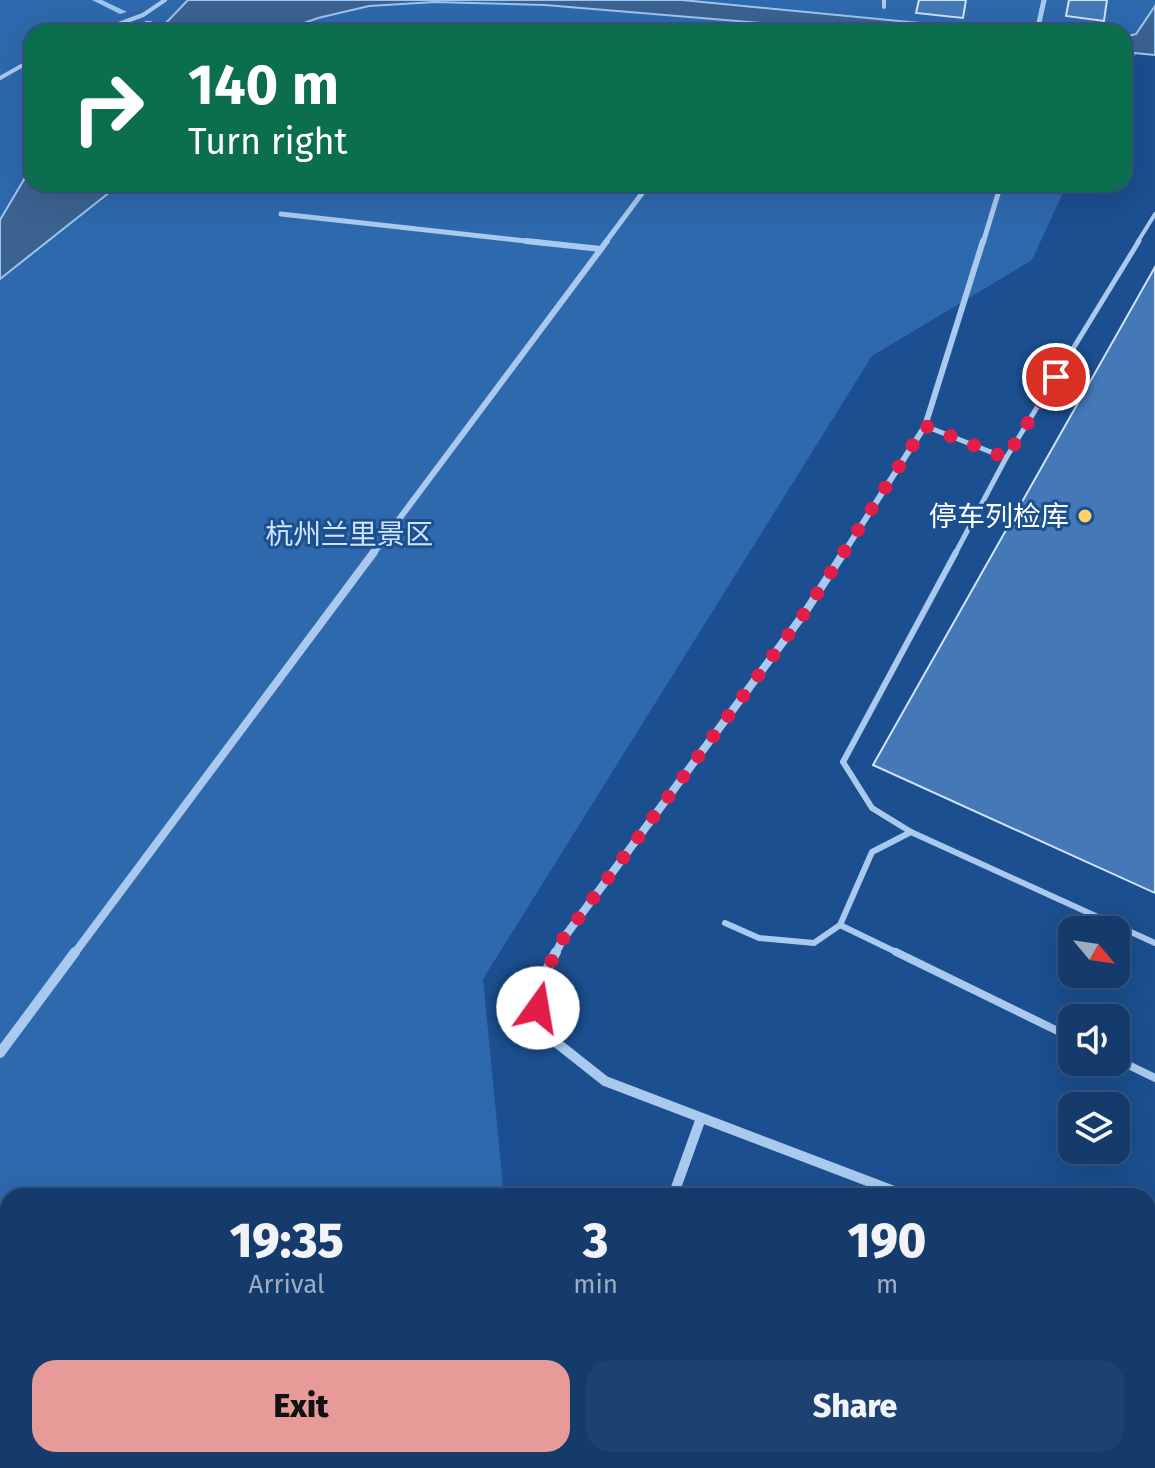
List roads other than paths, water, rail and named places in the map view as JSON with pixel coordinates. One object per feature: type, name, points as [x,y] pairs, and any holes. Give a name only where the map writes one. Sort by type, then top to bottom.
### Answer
[{"type":"street","points":[[1037,24],[1044,0]]},
{"type":"street","points":[[0,1053],[643,192]]},
{"type":"street","points":[[886,1188],[605,1081],[538,1028],[538,987],[563,939],[806,611],[925,426],[998,192]]},
{"type":"street","points":[[281,214],[601,249]]},
{"type":"street","points":[[676,1188],[701,1118]]},
{"type":"lane","points":[[119,24],[143,15],[165,0]]},
{"type":"lane","points":[[884,0],[884,7]]},
{"type":"lane","points":[[0,78],[24,64]]},
{"type":"lane","points":[[1155,214],[1006,458],[843,762],[872,808],[911,832],[1155,943]]},
{"type":"lane","points":[[925,426],[1006,458]]},
{"type":"lane","points":[[725,923],[759,938],[814,943],[840,925],[872,852],[911,832]]},
{"type":"lane","points":[[840,925],[1058,1031]]},
{"type":"lane","points":[[1130,1066],[1155,1078]]},
{"type":"waterway","points":[[96,0],[123,12]]},
{"type":"place","name":"停车列检库","points":[[1085,516]]},
{"type":"park label","name":"杭州兰里景区","points":[[349,534]]}]
